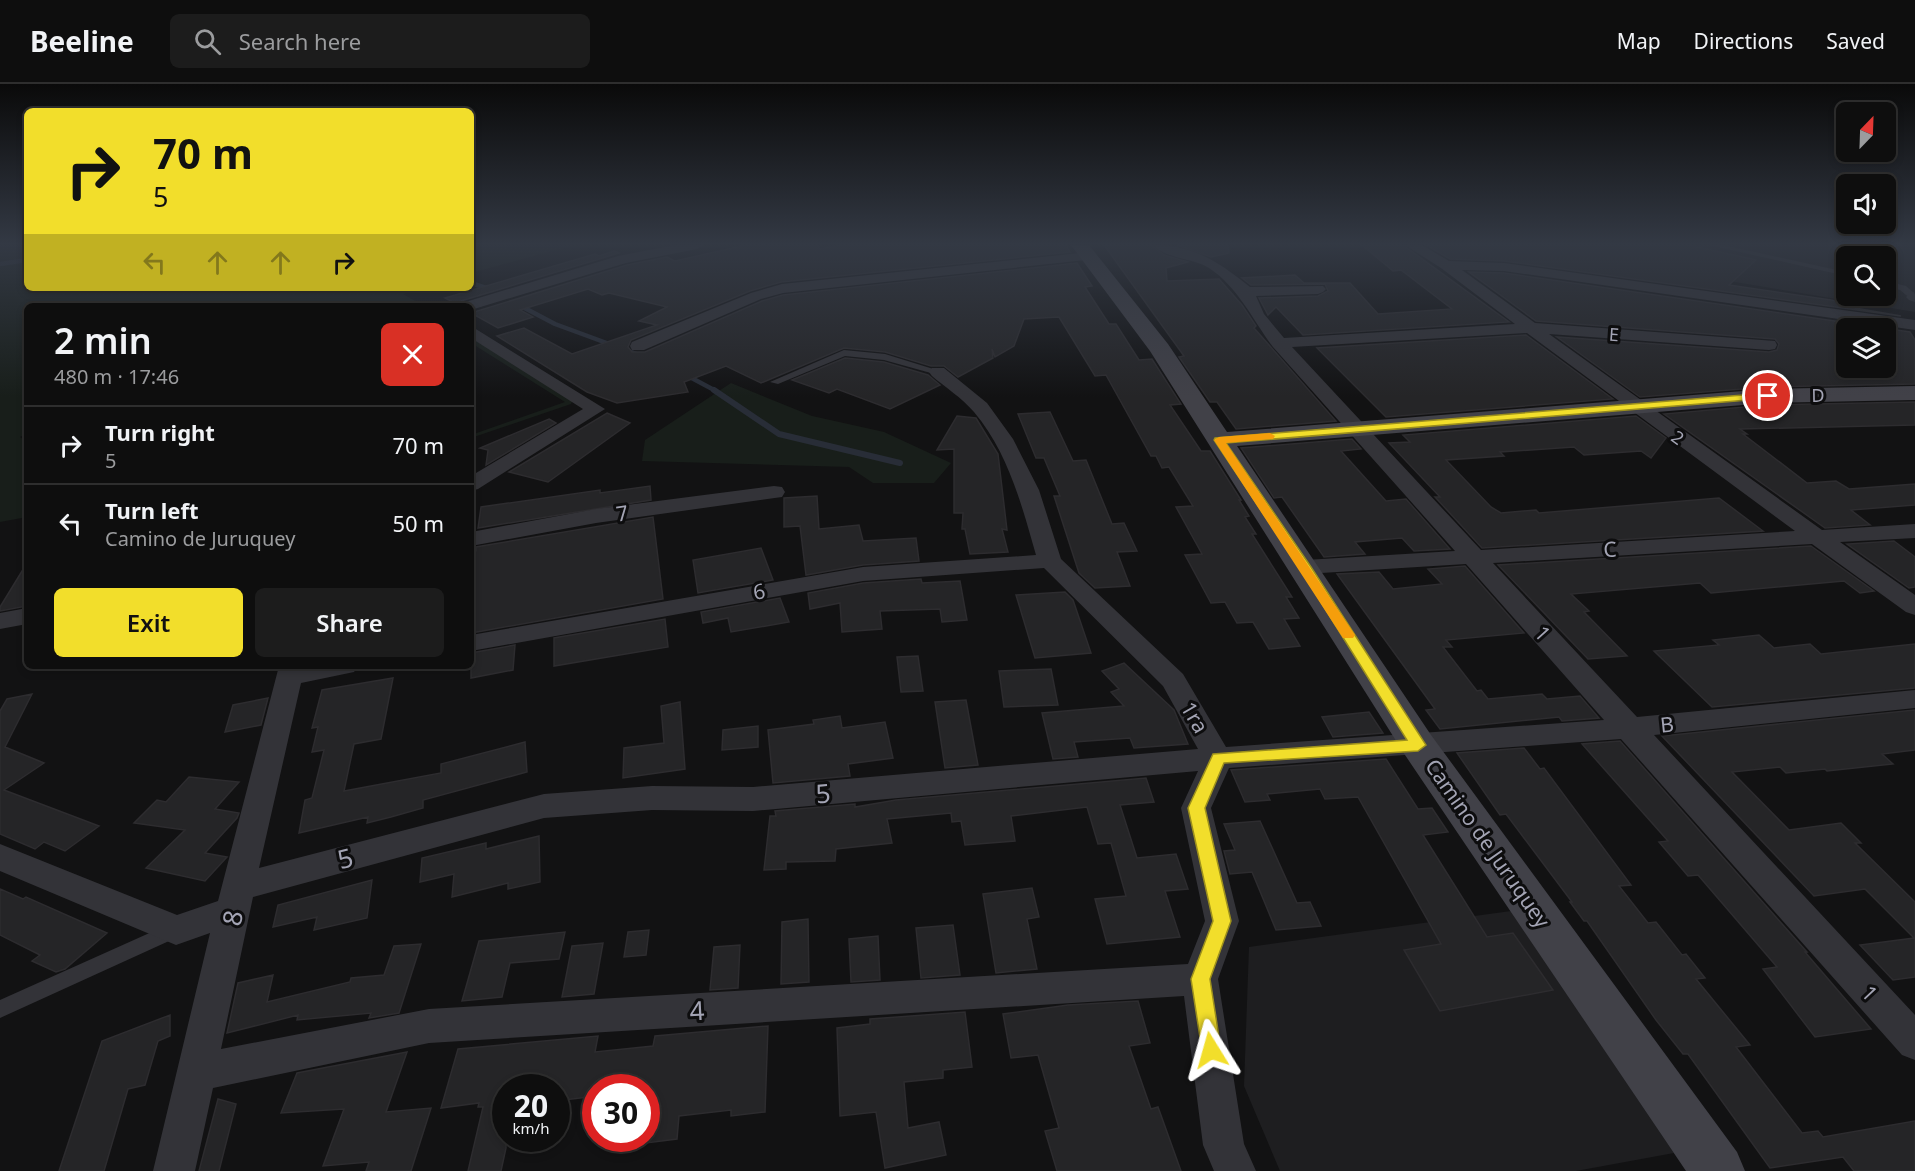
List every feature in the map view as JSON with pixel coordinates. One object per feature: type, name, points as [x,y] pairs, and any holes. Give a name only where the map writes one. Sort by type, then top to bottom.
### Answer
[{"type":"street","points":[[474,304],[502,296]]},
{"type":"street","points":[[638,346],[757,296]]},
{"type":"street","name":"Camino de Juruquey","points":[[1119,296],[1160,349],[1305,567],[1418,745],[1718,1171]]},
{"type":"street","name":"1","points":[[1248,296],[1257,315],[1280,343],[1627,728],[1915,1042]]},
{"type":"street","name":"2","points":[[1487,296],[1635,406],[1915,607]]},
{"type":"street","points":[[1704,296],[1915,326]]},
{"type":"street","name":"E","points":[[1280,343],[1531,328],[1769,345]]},
{"type":"street","points":[[474,333],[596,409],[474,483]]},
{"type":"street","name":"1ra","points":[[938,372],[980,407],[1004,439],[1028,490],[1050,561],[1173,681],[1218,758],[1196,808],[1222,921],[1200,979],[1224,1145],[1235,1171]]},
{"type":"street","name":"D","points":[[1219,440],[1768,396],[1915,393]]},
{"type":"street","name":"7","points":[[474,538],[596,516],[774,492]]},
{"type":"street","name":"C","points":[[1305,567],[1915,531]]},
{"type":"street","name":"6","points":[[474,642],[851,576],[1050,561]]},
{"type":"street","points":[[0,621],[24,617]]},
{"type":"street","points":[[291,671],[313,669]]},
{"type":"street","name":"8","points":[[174,1171],[236,898],[291,671]]},
{"type":"street","name":"B","points":[[1418,745],[1627,728],[1915,699]]},
{"type":"street","name":"5","points":[[176,930],[236,898],[544,806],[652,798],[753,799],[1218,758],[1418,745]]},
{"type":"street","points":[[0,857],[176,930]]},
{"type":"street","name":"4","points":[[197,1072],[429,1026],[1200,979]]},
{"type":"lane","points":[[776,382],[844,353],[885,357],[938,372]]},
{"type":"lane","points":[[0,1008],[176,930]]},
{"type":"shaded area","points":[[0,296],[406,296],[419,303],[24,303],[24,435],[20,437],[24,440],[24,518],[0,522]]},
{"type":"shaded area","points":[[1817,296],[1836,296],[1836,299]]},
{"type":"shaded area","points":[[1896,296],[1915,296],[1915,312],[1879,306],[1896,306]]},
{"type":"shaded area","points":[[474,335],[573,399],[571,404],[474,437],[474,434],[565,402],[474,345]]},
{"type":"shaded area","points":[[731,383],[812,416],[884,432],[951,463],[934,483],[873,483],[849,467],[642,461],[645,440]]},
{"type":"shaded area","points":[[1511,911],[1674,1153],[1576,1171],[1280,1171],[1244,1086],[1249,947]]},
{"type":"building","points":[[453,296],[478,296],[460,303],[445,298]]},
{"type":"building","points":[[527,296],[566,296],[520,310],[533,317],[498,328],[474,315],[474,312]]},
{"type":"building","points":[[620,296],[739,296],[631,340],[628,347],[632,352],[645,352],[762,301],[780,296],[1091,296],[1109,324],[1116,324],[1139,360],[1152,359],[1181,404],[1170,405],[1201,451],[1210,451],[1241,500],[1239,500],[1249,516],[1245,517],[1256,534],[1252,534],[1292,597],[1286,597],[1299,618],[1284,619],[1300,646],[1269,649],[1253,622],[1237,623],[1225,602],[1211,603],[1185,555],[1202,554],[1176,507],[1193,506],[1169,467],[1162,468],[1156,456],[1151,456],[1106,375],[1095,376],[1059,317],[1024,319],[1014,346],[995,357],[992,349],[993,358],[958,377],[944,366],[931,366],[885,352],[844,348],[761,383],[726,366],[684,382],[688,392],[617,403],[587,392],[497,336],[524,328],[572,354],[657,325],[639,321],[667,307]]},
{"type":"building","points":[[1141,296],[1234,296],[1256,326],[1254,328],[1336,421],[1236,429],[1217,402],[1210,402],[1179,357],[1184,356]]},
{"type":"building","points":[[1361,296],[1378,314],[1452,309],[1435,296],[1473,296],[1509,322],[1303,335],[1276,307],[1268,315],[1259,298]]},
{"type":"building","points":[[1501,296],[1660,296],[1836,321],[1836,378],[1896,378],[1896,330],[1910,332],[1915,340],[1915,384],[1768,387],[1640,397],[1557,337],[1769,352],[1777,350],[1779,344],[1775,339],[1536,321]]},
{"type":"building","points":[[1755,296],[1802,296],[1836,301],[1836,306],[1854,306],[1901,316]]},
{"type":"building","points":[[1526,335],[1613,399],[1386,417],[1317,348]]},
{"type":"building","points":[[845,358],[884,362],[928,375],[940,385],[890,409],[837,389],[829,393],[792,380]]},
{"type":"building","points":[[1915,402],[1915,425],[1740,429],[1747,434],[1743,434],[1807,483],[1836,481],[1849,489],[1915,484],[1915,505],[1851,510],[1870,525],[1825,528],[1664,414],[1768,405]]},
{"type":"building","points":[[1050,412],[1073,461],[1086,460],[1112,524],[1124,523],[1137,551],[1117,552],[1130,586],[1095,588],[1079,573],[1054,496],[1060,496],[1044,458],[1036,458],[1018,414]]},
{"type":"building","points":[[607,413],[630,423],[548,482],[509,472]]},
{"type":"building","points":[[957,416],[976,418],[998,454],[1007,530],[1002,529],[1008,552],[970,554],[965,529],[962,529],[963,513],[954,513],[954,449],[937,450]]},
{"type":"building","points":[[1636,416],[1666,438],[1651,458],[1641,451],[1584,455],[1574,447],[1500,452],[1504,456],[1446,460],[1491,507],[1501,513],[1536,510],[1539,513],[1719,498],[1763,531],[1482,548],[1435,497],[1440,497],[1389,443],[1410,442],[1403,435]]},
{"type":"building","points":[[549,419],[556,423],[486,465],[488,450],[480,448]]},
{"type":"building","points":[[1352,439],[1361,449],[1341,451],[1386,501],[1406,499],[1450,549],[1414,551],[1402,538],[1355,542],[1365,554],[1324,557],[1282,497],[1274,498],[1241,448]]},
{"type":"building","points":[[650,486],[651,500],[478,528],[481,507],[600,490],[600,493]]},
{"type":"building","points":[[817,496],[819,529],[859,525],[863,541],[916,538],[919,561],[863,565],[806,575],[800,526],[784,527],[784,498]]},
{"type":"building","points":[[653,517],[663,599],[474,632],[474,551],[476,547]]},
{"type":"building","points":[[1894,541],[1915,557],[1915,587],[1909,588],[1847,544]]},
{"type":"building","points":[[1811,546],[1874,591],[1860,593],[1844,581],[1711,593],[1700,583],[1571,594],[1589,611],[1584,612],[1627,656],[1588,659],[1498,565]]},
{"type":"building","points":[[761,548],[773,580],[698,593],[693,560]]},
{"type":"building","points":[[1465,566],[1524,633],[1446,640],[1452,647],[1443,647],[1477,691],[1481,690],[1488,699],[1542,694],[1547,699],[1580,696],[1599,718],[1562,721],[1559,717],[1440,729],[1426,710],[1435,709],[1337,574],[1379,572],[1393,589],[1442,584],[1428,569]]},
{"type":"building","points":[[24,568],[24,607],[0,611],[0,607]]},
{"type":"building","points":[[921,579],[922,583],[960,581],[967,620],[942,622],[940,609],[880,611],[882,629],[842,632],[840,603],[810,609],[808,593],[863,583]]},
{"type":"building","points":[[1065,592],[1073,600],[1091,653],[1035,658],[1016,595]]},
{"type":"building","points":[[780,598],[789,622],[731,632],[728,618],[703,623],[701,612]]},
{"type":"building","points":[[665,619],[668,647],[554,666],[554,638]]},
{"type":"building","points":[[1759,635],[1774,648],[1810,644],[1821,654],[1915,644],[1915,688],[1712,707],[1654,651],[1719,645],[1713,640]]},
{"type":"building","points":[[515,645],[513,670],[471,678],[471,669],[474,669],[474,652]]},
{"type":"building","points":[[918,656],[923,691],[901,692],[897,657]]},
{"type":"building","points":[[1124,663],[1174,710],[1188,744],[1134,748],[1130,738],[1074,742],[1078,757],[1053,759],[1042,713],[1124,706],[1111,692],[1119,689],[1102,671]]},
{"type":"building","points":[[1051,669],[1058,705],[1004,707],[999,671]]},
{"type":"building","points":[[393,678],[381,739],[354,744],[344,791],[441,773],[441,764],[525,742],[527,772],[423,800],[423,808],[391,817],[367,823],[368,817],[299,833],[305,800],[312,798],[324,750],[312,752],[318,727],[312,728],[322,690]]},
{"type":"building","points":[[32,694],[5,747],[44,763],[4,790],[99,826],[65,851],[44,842],[35,849],[0,834],[0,711],[7,699]]},
{"type":"building","points":[[268,698],[261,725],[225,732],[233,705]]},
{"type":"building","points":[[966,700],[978,765],[945,768],[935,702]]},
{"type":"building","points":[[680,702],[685,769],[623,778],[624,748],[664,743],[661,706]]},
{"type":"building","points":[[1915,710],[1915,750],[1882,754],[1893,764],[1827,771],[1825,769],[1786,773],[1780,767],[1732,772],[1789,830],[1841,823],[1861,843],[1855,843],[1915,902],[1915,977],[1893,980],[1860,945],[1914,938],[1865,889],[1814,896],[1662,736]]},
{"type":"building","points":[[1369,712],[1383,733],[1333,737],[1322,717]]},
{"type":"building","points":[[840,716],[842,728],[885,722],[893,758],[848,764],[850,776],[773,783],[768,730],[814,724],[813,720]]},
{"type":"building","points":[[758,726],[758,747],[722,750],[723,730]]},
{"type":"building","points":[[1620,741],[1807,952],[1805,952],[1871,1029],[1815,1037],[1763,969],[1777,967],[1698,875],[1688,876],[1659,842],[1668,841],[1582,744]]},
{"type":"building","points":[[1524,748],[1540,769],[1544,768],[1631,885],[1619,886],[1648,923],[1656,922],[1682,955],[1686,954],[1705,978],[1696,979],[1750,1045],[1736,1047],[1802,1133],[1818,1131],[1823,1137],[1915,1121],[1915,1171],[1854,1171],[1843,1157],[1770,1168],[1688,1054],[1683,1054],[1656,1020],[1587,921],[1584,921],[1506,814],[1500,815],[1457,753]]},
{"type":"building","points":[[1386,759],[1418,809],[1432,808],[1448,832],[1423,835],[1487,937],[1513,933],[1553,990],[1440,1011],[1404,950],[1441,944],[1358,797],[1325,799],[1320,789],[1267,794],[1270,800],[1245,802],[1231,770]]},
{"type":"building","points":[[189,777],[239,782],[215,809],[239,813],[205,853],[227,857],[205,881],[146,868],[185,830],[134,823],[157,800],[166,802]]},
{"type":"building","points":[[1146,778],[1154,802],[1120,805],[1137,858],[1176,854],[1188,889],[1165,891],[1180,937],[1107,944],[1095,899],[1126,896],[1111,843],[1098,844],[1087,807],[1011,816],[1015,841],[965,845],[961,821],[952,822],[951,813],[887,819],[892,843],[836,849],[835,861],[786,862],[786,869],[764,870],[770,816],[776,816],[775,811],[855,804],[855,807],[896,800]]},
{"type":"building","points":[[1260,821],[1297,903],[1310,902],[1321,926],[1276,930],[1252,872],[1230,874],[1224,851],[1235,850],[1224,824]]},
{"type":"building","points":[[539,836],[540,882],[508,889],[508,883],[452,897],[454,874],[420,882],[422,858],[486,843],[486,849]]},
{"type":"building","points":[[372,880],[367,918],[314,930],[317,917],[273,927],[278,905]]},
{"type":"building","points":[[1032,888],[1039,917],[1027,919],[1037,969],[996,973],[983,894]]},
{"type":"building","points":[[0,889],[23,899],[26,897],[107,933],[65,969],[56,972],[32,961],[40,955],[0,935]]},
{"type":"building","points":[[808,919],[809,982],[781,984],[782,922]]},
{"type":"building","points":[[953,925],[960,975],[921,978],[916,928]]},
{"type":"building","points":[[649,930],[646,955],[624,957],[628,932]]},
{"type":"building","points":[[565,932],[559,959],[510,963],[502,997],[462,1001],[479,941]]},
{"type":"building","points":[[878,936],[880,980],[851,982],[849,939]]},
{"type":"building","points":[[603,943],[594,994],[562,997],[572,946]]},
{"type":"building","points":[[421,944],[399,1013],[369,1018],[371,1013],[297,1020],[298,1015],[227,1033],[238,983],[273,975],[267,1002],[350,982],[351,978],[384,975],[394,946]]},
{"type":"building","points":[[740,945],[738,988],[710,990],[714,947]]},
{"type":"building","points":[[1138,1001],[1150,1043],[1129,1046],[1151,1109],[1158,1107],[1181,1171],[1057,1171],[1045,1131],[1059,1128],[1038,1055],[1011,1058],[1003,1014],[1068,1005]]},
{"type":"building","points":[[965,1012],[972,1067],[943,1070],[943,1078],[904,1082],[908,1128],[939,1122],[946,1155],[885,1168],[876,1112],[840,1116],[837,1028],[870,1024],[870,1019]]},
{"type":"building","points":[[170,1015],[170,1036],[158,1041],[145,1085],[128,1089],[104,1171],[59,1171],[102,1041]]},
{"type":"building","points":[[768,1026],[765,1112],[731,1116],[731,1110],[679,1116],[677,1139],[660,1141],[660,1074],[582,1074],[582,1098],[570,1099],[570,1074],[492,1074],[492,1152],[505,1152],[501,1171],[468,1171],[483,1107],[478,1107],[479,1103],[441,1108],[458,1049],[598,1036],[595,1052],[653,1046],[655,1036]]},
{"type":"building","points":[[407,1052],[386,1112],[431,1108],[411,1171],[366,1171],[369,1162],[323,1166],[344,1109],[281,1113],[297,1073]]},
{"type":"building","points":[[218,1099],[236,1104],[219,1171],[199,1171]]},
{"type":"waterway","points":[[517,304],[555,324],[642,356]]},
{"type":"waterway","points":[[686,375],[716,391]]},
{"type":"waterway","points":[[714,390],[779,434],[900,463]]},
{"type":"slow traffic","points":[[1270,436],[1219,440],[1348,635]]},
{"type":"route","points":[[1211,1050],[1200,979],[1222,921],[1196,808],[1218,758],[1418,745],[1305,567],[1219,440],[1768,396]]}]
